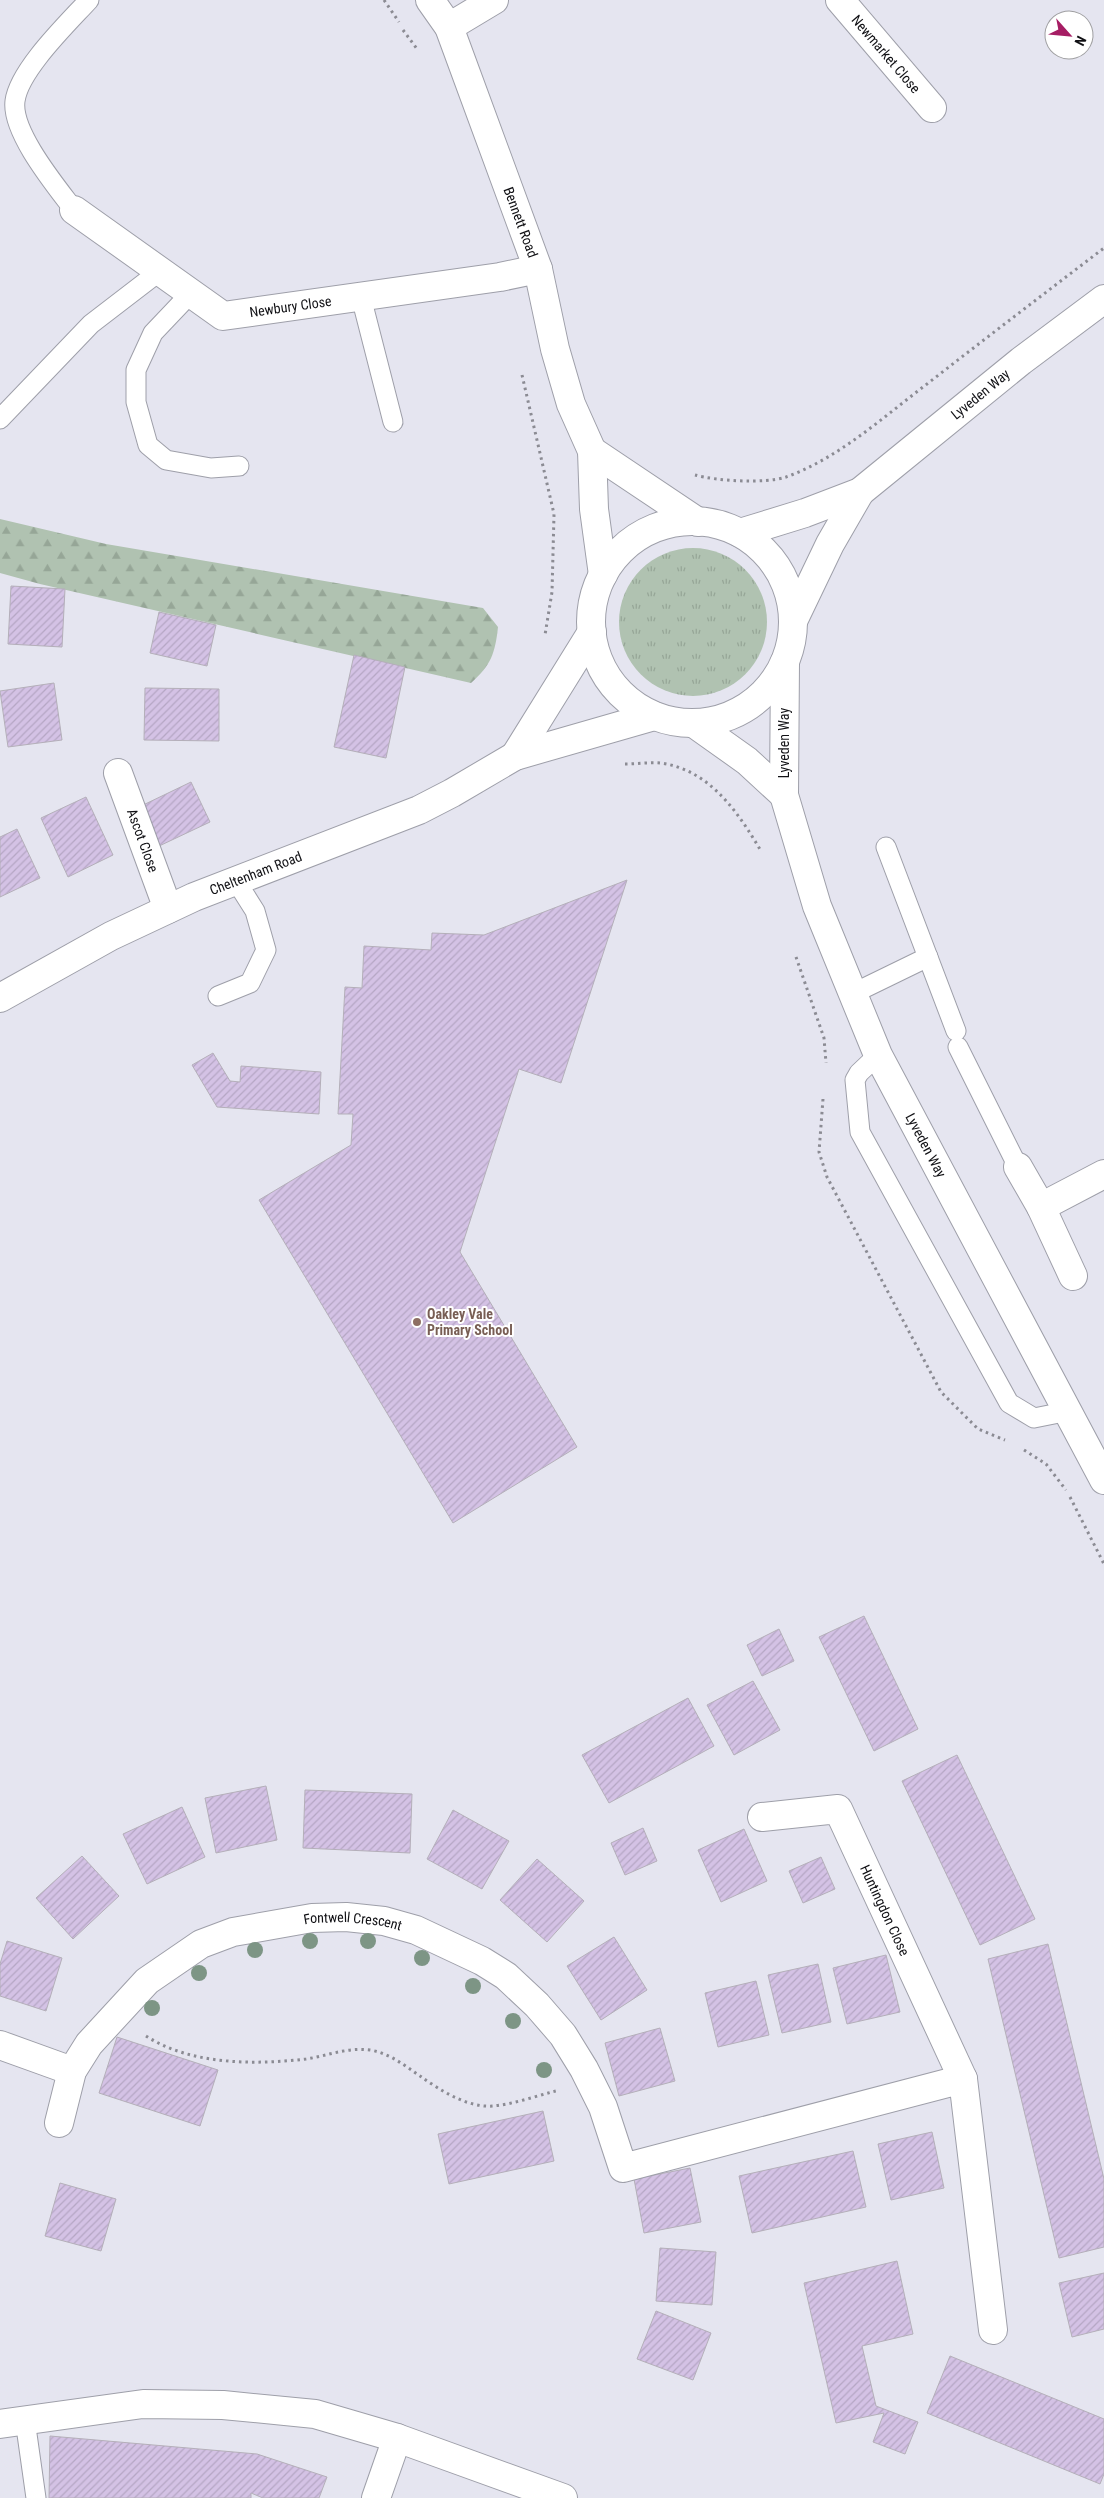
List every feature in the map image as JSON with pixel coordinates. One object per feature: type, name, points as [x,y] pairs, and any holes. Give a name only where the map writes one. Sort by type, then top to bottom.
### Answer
[{"type":"street","name":"Bennett Road","points":[[430,0],[449,27],[538,269],[555,349],[571,404],[592,451],[594,509],[603,575]]},
{"type":"street","points":[[449,27],[494,0]]},
{"type":"street","name":"Newmarket Close","points":[[840,0],[932,108]]},
{"type":"street","name":"Newbury Close","points":[[74,210],[223,316],[500,278],[538,269]]},
{"type":"street","name":"Lyveden Way","points":[[740,533],[805,513],[860,492],[1021,361],[1104,299]]},
{"type":"street","points":[[592,451],[698,522]]},
{"type":"street","name":"Lyveden Way","points":[[794,619],[830,544],[860,492]]},
{"type":"street","points":[[689,521],[698,522],[715,524],[740,533],[762,548],[778,569],[790,593],[794,619],[791,646],[782,670],[766,692],[746,709],[721,720],[695,724],[669,721],[654,716],[644,712],[622,697],[605,676],[595,652],[592,632],[593,600],[603,575],[618,553],[638,536],[663,525],[689,521]]},
{"type":"street","name":"Cheltenham Road","points":[[515,756],[592,632]]},
{"type":"street","name":"Lyveden Way","points":[[785,662],[784,795],[817,906],[878,1054],[1104,1480]]},
{"type":"street","name":"Cheltenham Road","points":[[0,998],[111,936],[168,909],[419,810],[515,756],[654,716]]},
{"type":"street","name":"Lyveden Way","points":[[695,724],[747,761],[784,795]]},
{"type":"street","name":"Ascot Close","points":[[118,773],[168,909]]},
{"type":"street","points":[[1018,1167],[1041,1207],[1073,1276]]},
{"type":"street","points":[[1041,1207],[1104,1174]]},
{"type":"street","name":"Huntingdon Close","points":[[762,1817],[838,1809],[963,2079],[993,2330]]},
{"type":"street","name":"Fontwell Crescent","points":[[59,2123],[72,2071],[89,2044],[147,1981],[201,1944],[233,1932],[312,1918],[346,1917],[384,1922],[416,1930],[443,1942],[506,1976],[537,2005],[562,2035],[591,2083],[603,2108],[623,2168],[963,2079]]},
{"type":"street","points":[[0,2045],[72,2071]]},
{"type":"street","points":[[12,2422],[143,2404],[223,2405],[315,2414],[397,2438],[563,2498]]},
{"type":"street","points":[[376,2498],[397,2438]]},
{"type":"lane","points":[[74,210],[37,160],[18,124],[15,101],[23,80],[41,54],[89,0]]},
{"type":"lane","points":[[0,419],[91,324],[160,271]]},
{"type":"lane","points":[[191,293],[153,333],[136,370],[136,402],[148,445],[166,460],[211,468],[240,466]]},
{"type":"lane","points":[[361,297],[393,422]]},
{"type":"lane","points":[[886,847],[957,1039],[1018,1167]]},
{"type":"lane","points":[[218,996],[250,983],[266,950],[255,911],[236,881]]},
{"type":"lane","points":[[852,994],[928,957]]},
{"type":"lane","points":[[878,1054],[859,1073],[855,1080],[860,1132],[1009,1403],[1034,1418],[1069,1412]]},
{"type":"lane","points":[[12,2422],[36,2498]]},
{"type":"path","points":[[384,0],[419,52]]},
{"type":"path","points":[[690,473],[706,478],[766,480],[783,478],[822,462],[1104,248]]},
{"type":"path","points":[[522,372],[554,514],[552,592],[544,639]]},
{"type":"path","points":[[114,2015],[157,2043],[187,2053],[218,2059],[250,2062],[307,2059],[345,2050],[370,2050],[393,2058],[428,2082],[464,2101],[492,2106],[591,2083]]},
{"type":"green space","points":[[0,519],[106,544],[483,608],[498,627],[495,645],[488,664],[471,683],[40,584],[0,573]]},
{"type":"green space","points":[[693,548],[721,554],[745,570],[761,594],[767,622],[761,650],[745,674],[721,690],[693,696],[665,690],[641,674],[625,650],[619,622],[625,594],[641,570],[665,554]]},
{"type":"building","points":[[11,586],[65,589],[62,647],[8,644]]},
{"type":"building","points":[[159,612],[216,625],[207,666],[150,653]]},
{"type":"building","points":[[354,655],[405,667],[386,758],[334,747]]},
{"type":"building","points":[[54,683],[62,740],[8,747],[0,691]]},
{"type":"building","points":[[145,688],[219,689],[219,741],[144,740]]},
{"type":"building","points":[[191,782],[210,822],[157,847],[139,807]]},
{"type":"building","points":[[86,797],[113,855],[68,877],[41,818]]},
{"type":"building","points":[[17,829],[40,878],[0,897],[0,837]]},
{"type":"building","points":[[627,880],[561,1083],[519,1069],[460,1252],[577,1447],[453,1523],[259,1200],[351,1145],[353,1114],[338,1114],[345,987],[362,988],[364,946],[431,950],[432,933],[484,935]]},
{"type":"building","points":[[213,1053],[230,1081],[240,1082],[241,1066],[321,1072],[319,1114],[217,1107],[192,1065]]},
{"type":"building","points":[[864,1616],[918,1729],[874,1751],[819,1637]]},
{"type":"building","points":[[779,1629],[794,1661],[762,1676],[747,1645]]},
{"type":"building","points":[[753,1681],[780,1730],[734,1755],[707,1705]]},
{"type":"building","points":[[688,1698],[714,1746],[609,1803],[582,1755]]},
{"type":"building","points":[[957,1755],[1035,1919],[980,1945],[902,1781]]},
{"type":"building","points":[[266,1786],[277,1840],[216,1853],[205,1798]]},
{"type":"building","points":[[305,1790],[412,1794],[410,1853],[303,1848]]},
{"type":"building","points":[[182,1807],[205,1857],[147,1884],[123,1834]]},
{"type":"building","points":[[453,1810],[509,1841],[482,1889],[427,1859]]},
{"type":"building","points":[[643,1828],[657,1861],[625,1875],[611,1843]]},
{"type":"building","points":[[744,1829],[767,1881],[721,1902],[698,1850]]},
{"type":"building","points":[[82,1856],[119,1896],[73,1939],[36,1898]]},
{"type":"building","points":[[821,1857],[835,1889],[803,1903],[789,1871]]},
{"type":"building","points":[[537,1859],[584,1901],[547,1942],[500,1900]]},
{"type":"building","points":[[614,1937],[647,1990],[601,2020],[567,1966]]},
{"type":"building","points":[[7,1941],[62,1958],[46,2011],[0,1996],[0,1964]]},
{"type":"building","points":[[1048,1944],[1104,2179],[1104,2247],[1059,2258],[988,1959]]},
{"type":"building","points":[[886,1955],[900,2012],[847,2024],[833,1968]]},
{"type":"building","points":[[818,1964],[831,2022],[782,2033],[768,1975]]},
{"type":"building","points":[[756,1981],[769,2035],[718,2047],[705,1993]]},
{"type":"building","points":[[660,2028],[675,2081],[619,2096],[605,2043]]},
{"type":"building","points":[[117,2037],[218,2070],[200,2126],[99,2093]]},
{"type":"building","points":[[543,2111],[554,2161],[449,2184],[438,2134]]},
{"type":"building","points":[[932,2132],[944,2188],[891,2200],[878,2144]]},
{"type":"building","points":[[853,2151],[866,2207],[752,2233],[739,2176]]},
{"type":"building","points":[[690,2168],[701,2222],[644,2233],[634,2179]]},
{"type":"building","points":[[60,2183],[116,2199],[101,2251],[45,2236]]},
{"type":"building","points":[[660,2248],[716,2252],[712,2305],[656,2301]]},
{"type":"building","points":[[897,2261],[913,2334],[862,2346],[876,2406],[918,2422],[905,2454],[873,2442],[884,2413],[836,2423],[804,2283]]},
{"type":"building","points":[[1104,2273],[1104,2329],[1072,2337],[1059,2283]]},
{"type":"building","points":[[656,2311],[711,2333],[693,2380],[637,2359]]},
{"type":"building","points":[[950,2356],[1104,2419],[1104,2474],[1100,2484],[927,2413]]},
{"type":"building","points":[[50,2436],[257,2454],[327,2477],[319,2498],[263,2498],[251,2493],[251,2498],[49,2498]]},
{"type":"place","name":"Oakley Vale Primary School","points":[[417,1322]]}]
